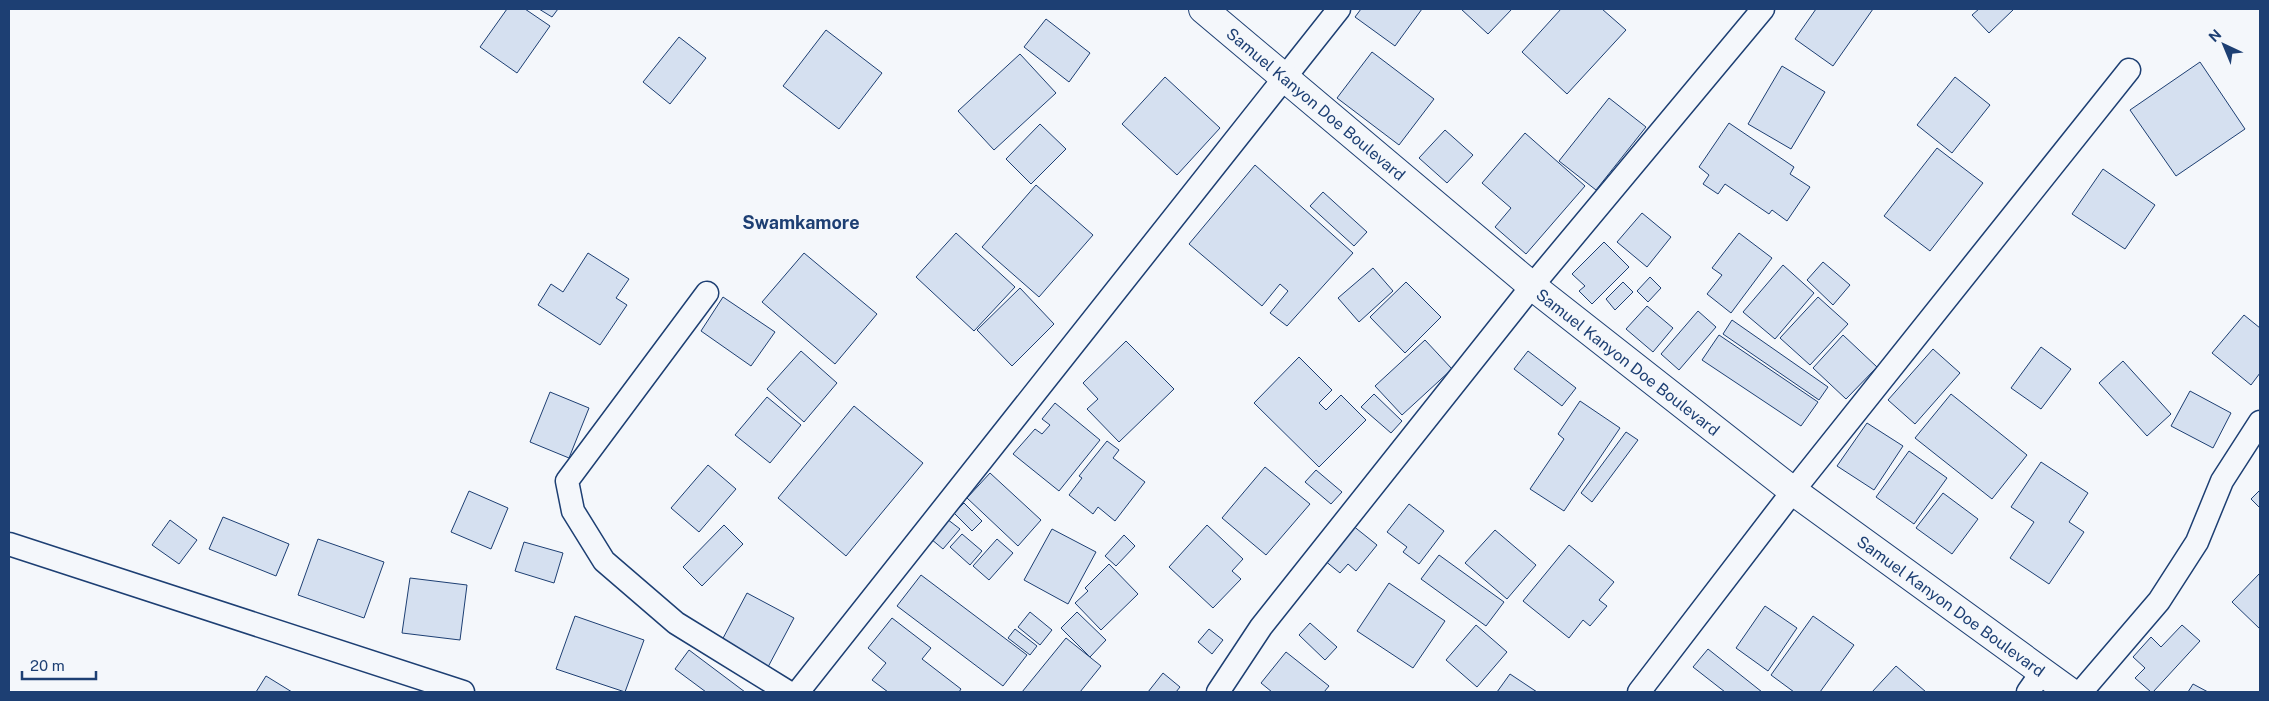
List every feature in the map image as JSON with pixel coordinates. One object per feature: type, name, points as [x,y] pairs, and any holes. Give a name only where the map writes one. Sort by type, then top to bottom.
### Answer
[{"type":"street","name":"Samuel Kanyon Doe Boulevard","points":[[1204,9],[1532,286],[2035,682],[2070,692]]},
{"type":"street","points":[[798,692],[1283,76],[1339,9]]},
{"type":"street","points":[[1218,692],[1261,627],[1532,286],[1763,9]]},
{"type":"street","points":[[1639,692],[1793,491],[2129,70]]},
{"type":"street","points":[[707,293],[567,480],[574,511],[604,561],[676,623],[788,692]]},
{"type":"street","points":[[2081,692],[2159,601],[2197,542],[2222,480],[2260,422]]},
{"type":"street","points":[[9,544],[463,692]]},
{"type":"building","points":[[507,9],[525,9],[550,26],[517,73],[480,47]]},
{"type":"building","points":[[539,9],[558,9],[552,17]]},
{"type":"building","points":[[1361,9],[1422,9],[1395,46],[1355,17]]},
{"type":"building","points":[[1461,9],[1512,9],[1488,34]]},
{"type":"building","points":[[1561,9],[1602,9],[1626,30],[1567,94],[1522,52]]},
{"type":"building","points":[[1816,9],[1873,9],[1833,66],[1795,39]]},
{"type":"building","points":[[1979,9],[2014,9],[1989,33],[1972,15]]},
{"type":"building","points":[[1046,19],[1090,53],[1069,82],[1024,47]]},
{"type":"building","points":[[826,30],[882,73],[839,129],[783,86]]},
{"type":"building","points":[[679,37],[706,58],[670,104],[643,82]]},
{"type":"building","points":[[1372,52],[1434,99],[1399,145],[1337,98]]},
{"type":"building","points":[[1020,54],[1056,93],[994,150],[958,111]]},
{"type":"building","points":[[2200,62],[2245,129],[2176,176],[2130,110]]},
{"type":"building","points":[[1782,66],[1825,92],[1791,149],[1748,124]]},
{"type":"building","points":[[1165,77],[1220,128],[1177,175],[1122,124]]},
{"type":"building","points":[[1955,77],[1990,105],[1952,153],[1917,125]]},
{"type":"building","points":[[1609,98],[1646,127],[1596,190],[1559,161]]},
{"type":"building","points":[[1729,123],[1794,167],[1790,174],[1810,187],[1787,221],[1772,210],[1769,214],[1725,184],[1718,194],[1703,184],[1709,175],[1699,167]]},
{"type":"building","points":[[1040,124],[1066,149],[1031,184],[1006,159]]},
{"type":"building","points":[[1445,130],[1473,155],[1447,183],[1419,158]]},
{"type":"building","points":[[1525,133],[1585,186],[1526,254],[1495,227],[1511,208],[1482,183]]},
{"type":"building","points":[[1937,148],[1983,183],[1930,251],[1884,216]]},
{"type":"building","points":[[1255,165],[1353,253],[1287,326],[1270,313],[1288,291],[1280,284],[1262,306],[1189,244]]},
{"type":"building","points":[[2103,169],[2155,205],[2125,249],[2072,214]]},
{"type":"building","points":[[1036,185],[1093,235],[1039,297],[982,247]]},
{"type":"building","points":[[1323,192],[1367,232],[1354,246],[1310,206]]},
{"type":"building","points":[[1642,213],[1671,237],[1647,267],[1617,242]]},
{"type":"building","points":[[956,233],[1015,287],[974,331],[916,277]]},
{"type":"building","points":[[1739,233],[1772,258],[1731,313],[1707,294],[1722,275],[1712,268]]},
{"type":"building","points":[[1604,242],[1629,267],[1592,304],[1579,291],[1585,286],[1572,274]]},
{"type":"building","points":[[588,253],[629,279],[616,298],[627,305],[600,345],[538,305],[551,284],[563,292]]},
{"type":"building","points":[[804,253],[877,314],[835,364],[762,302]]},
{"type":"building","points":[[1823,262],[1850,285],[1833,305],[1807,280]]},
{"type":"building","points":[[1783,265],[1814,293],[1775,339],[1743,312]]},
{"type":"building","points":[[1373,268],[1393,291],[1359,322],[1338,298]]},
{"type":"building","points":[[1650,277],[1661,288],[1648,302],[1637,291]]},
{"type":"building","points":[[1406,282],[1441,317],[1405,353],[1370,317]]},
{"type":"building","points":[[1623,282],[1633,292],[1615,310],[1606,299]]},
{"type":"building","points":[[1020,288],[1054,324],[1012,366],[977,330]]},
{"type":"building","points":[[723,297],[775,332],[751,366],[701,331]]},
{"type":"building","points":[[1818,297],[1848,324],[1810,365],[1780,338]]},
{"type":"building","points":[[1647,306],[1673,328],[1653,352],[1626,329]]},
{"type":"building","points":[[1698,311],[1716,327],[1679,370],[1661,354]]},
{"type":"building","points":[[2244,315],[2260,328],[2260,373],[2251,385],[2212,353]]},
{"type":"building","points":[[1732,320],[1828,387],[1819,400],[1723,334]]},
{"type":"building","points":[[1719,335],[1818,402],[1801,426],[1702,360]]},
{"type":"building","points":[[1843,335],[1877,367],[1846,399],[1813,368]]},
{"type":"building","points":[[1425,340],[1452,369],[1402,415],[1375,386]]},
{"type":"building","points":[[1126,341],[1174,389],[1119,442],[1087,409],[1098,399],[1083,383]]},
{"type":"building","points":[[2041,347],[2071,369],[2041,409],[2011,388]]},
{"type":"building","points":[[1933,349],[1960,373],[1915,424],[1888,400]]},
{"type":"building","points":[[801,351],[837,383],[804,422],[767,389]]},
{"type":"building","points":[[1528,351],[1576,388],[1562,406],[1514,369]]},
{"type":"building","points":[[1299,357],[1332,390],[1319,403],[1326,410],[1341,395],[1366,420],[1319,467],[1254,403]]},
{"type":"building","points":[[2123,361],[2171,414],[2147,436],[2099,383]]},
{"type":"building","points":[[2190,391],[2231,413],[2213,448],[2171,426]]},
{"type":"building","points":[[550,392],[589,408],[569,458],[530,442]]},
{"type":"building","points":[[1374,394],[1402,421],[1391,433],[1361,407]]},
{"type":"building","points":[[1951,394],[2027,455],[1992,499],[1915,438]]},
{"type":"building","points":[[767,397],[801,425],[770,463],[735,435]]},
{"type":"building","points":[[1580,401],[1620,428],[1564,511],[1530,489],[1564,439],[1558,434]]},
{"type":"building","points":[[1055,403],[1100,440],[1059,491],[1013,454],[1035,429],[1042,434],[1050,425],[1042,419]]},
{"type":"building","points":[[854,406],[923,463],[846,556],[778,498]]},
{"type":"building","points":[[1867,423],[1903,446],[1874,490],[1837,466]]},
{"type":"building","points":[[1626,432],[1638,440],[1592,502],[1581,493]]},
{"type":"building","points":[[1107,441],[1119,450],[1113,458],[1145,482],[1115,521],[1098,507],[1093,514],[1069,495],[1082,478],[1079,476]]},
{"type":"building","points":[[1909,451],[1947,478],[1914,524],[1876,497]]},
{"type":"building","points":[[2041,462],[2088,493],[2069,522],[2084,532],[2049,584],[2010,558],[2034,522],[2011,507]]},
{"type":"building","points":[[708,465],[736,489],[699,532],[671,508]]},
{"type":"building","points":[[1265,467],[1310,504],[1266,555],[1222,518]]},
{"type":"building","points":[[1316,470],[1342,492],[1331,504],[1305,482]]},
{"type":"building","points":[[990,473],[1041,520],[1018,546],[967,498]]},
{"type":"building","points":[[2260,490],[2260,508],[2251,499]]},
{"type":"building","points":[[469,491],[508,508],[491,549],[451,532]]},
{"type":"building","points":[[1943,493],[1978,519],[1952,554],[1916,528]]},
{"type":"building","points":[[964,503],[982,521],[972,531],[954,513]]},
{"type":"building","points":[[1409,504],[1444,531],[1419,564],[1403,552],[1407,547],[1387,532]]},
{"type":"building","points":[[223,517],[289,544],[276,576],[209,549]]},
{"type":"building","points":[[947,519],[960,529],[943,549],[931,539]]},
{"type":"building","points":[[170,520],[197,540],[179,564],[152,545]]},
{"type":"building","points":[[724,525],[743,544],[702,586],[683,567]]},
{"type":"building","points":[[1207,525],[1243,559],[1232,571],[1241,579],[1213,608],[1169,567]]},
{"type":"building","points":[[1352,525],[1377,545],[1356,571],[1348,564],[1340,573],[1324,560]]},
{"type":"building","points":[[1052,529],[1096,552],[1068,604],[1024,580]]},
{"type":"building","points":[[1495,530],[1536,565],[1507,599],[1465,563]]},
{"type":"building","points":[[962,534],[982,551],[970,565],[950,547]]},
{"type":"building","points":[[1124,535],[1135,546],[1116,566],[1105,556]]},
{"type":"building","points":[[318,539],[384,562],[364,618],[298,595]]},
{"type":"building","points":[[997,539],[1013,553],[989,580],[973,566]]},
{"type":"building","points":[[524,542],[563,553],[554,583],[515,571]]},
{"type":"building","points":[[1569,545],[1614,582],[1599,600],[1607,606],[1590,626],[1583,620],[1569,638],[1523,601]]},
{"type":"building","points":[[1439,555],[1504,602],[1486,626],[1421,579]]},
{"type":"building","points":[[1109,564],[1138,594],[1101,630],[1075,603],[1088,591],[1085,588]]},
{"type":"building","points":[[2260,573],[2260,629],[2232,602]]},
{"type":"building","points":[[921,575],[1027,655],[1003,686],[897,606]]},
{"type":"building","points":[[410,578],[467,585],[460,640],[402,633]]},
{"type":"building","points":[[1389,583],[1445,621],[1413,668],[1357,631]]},
{"type":"building","points":[[747,593],[794,618],[768,667],[721,642]]},
{"type":"building","points":[[1765,606],[1797,628],[1768,671],[1736,648]]},
{"type":"building","points":[[1030,612],[1052,630],[1040,645],[1018,627]]},
{"type":"building","points":[[1077,612],[1106,640],[1090,657],[1061,628]]},
{"type":"building","points":[[575,616],[644,640],[625,692],[556,669]]},
{"type":"building","points":[[1813,616],[1854,645],[1820,692],[1794,692],[1771,675]]},
{"type":"building","points":[[892,618],[931,648],[922,659],[961,689],[959,692],[888,692],[872,680],[886,663],[868,648]]},
{"type":"building","points":[[1310,623],[1337,647],[1325,660],[1299,635]]},
{"type":"building","points":[[1476,625],[1507,652],[1477,687],[1446,660]]},
{"type":"building","points":[[2182,625],[2200,641],[2151,692],[2135,678],[2145,668],[2133,657],[2151,637],[2161,647]]},
{"type":"building","points":[[1015,629],[1037,646],[1030,655],[1008,638]]},
{"type":"building","points":[[1209,629],[1223,640],[1212,654],[1198,642]]},
{"type":"building","points":[[1066,638],[1101,666],[1080,692],[1022,692]]},
{"type":"building","points":[[1708,649],[1762,692],[1725,692],[1693,667]]},
{"type":"building","points":[[689,650],[745,692],[706,692],[675,669]]},
{"type":"building","points":[[1286,652],[1329,686],[1324,692],[1272,692],[1261,683]]},
{"type":"building","points":[[1896,666],[1926,692],[1872,692]]},
{"type":"building","points":[[1163,673],[1180,687],[1176,692],[1148,692]]},
{"type":"building","points":[[1510,674],[1537,692],[1497,692]]},
{"type":"building","points":[[266,676],[292,692],[256,692]]},
{"type":"building","points":[[2193,684],[2208,692],[2188,692]]},
{"type":"district","name":"Swamkamore","points":[[801,223]]}]
